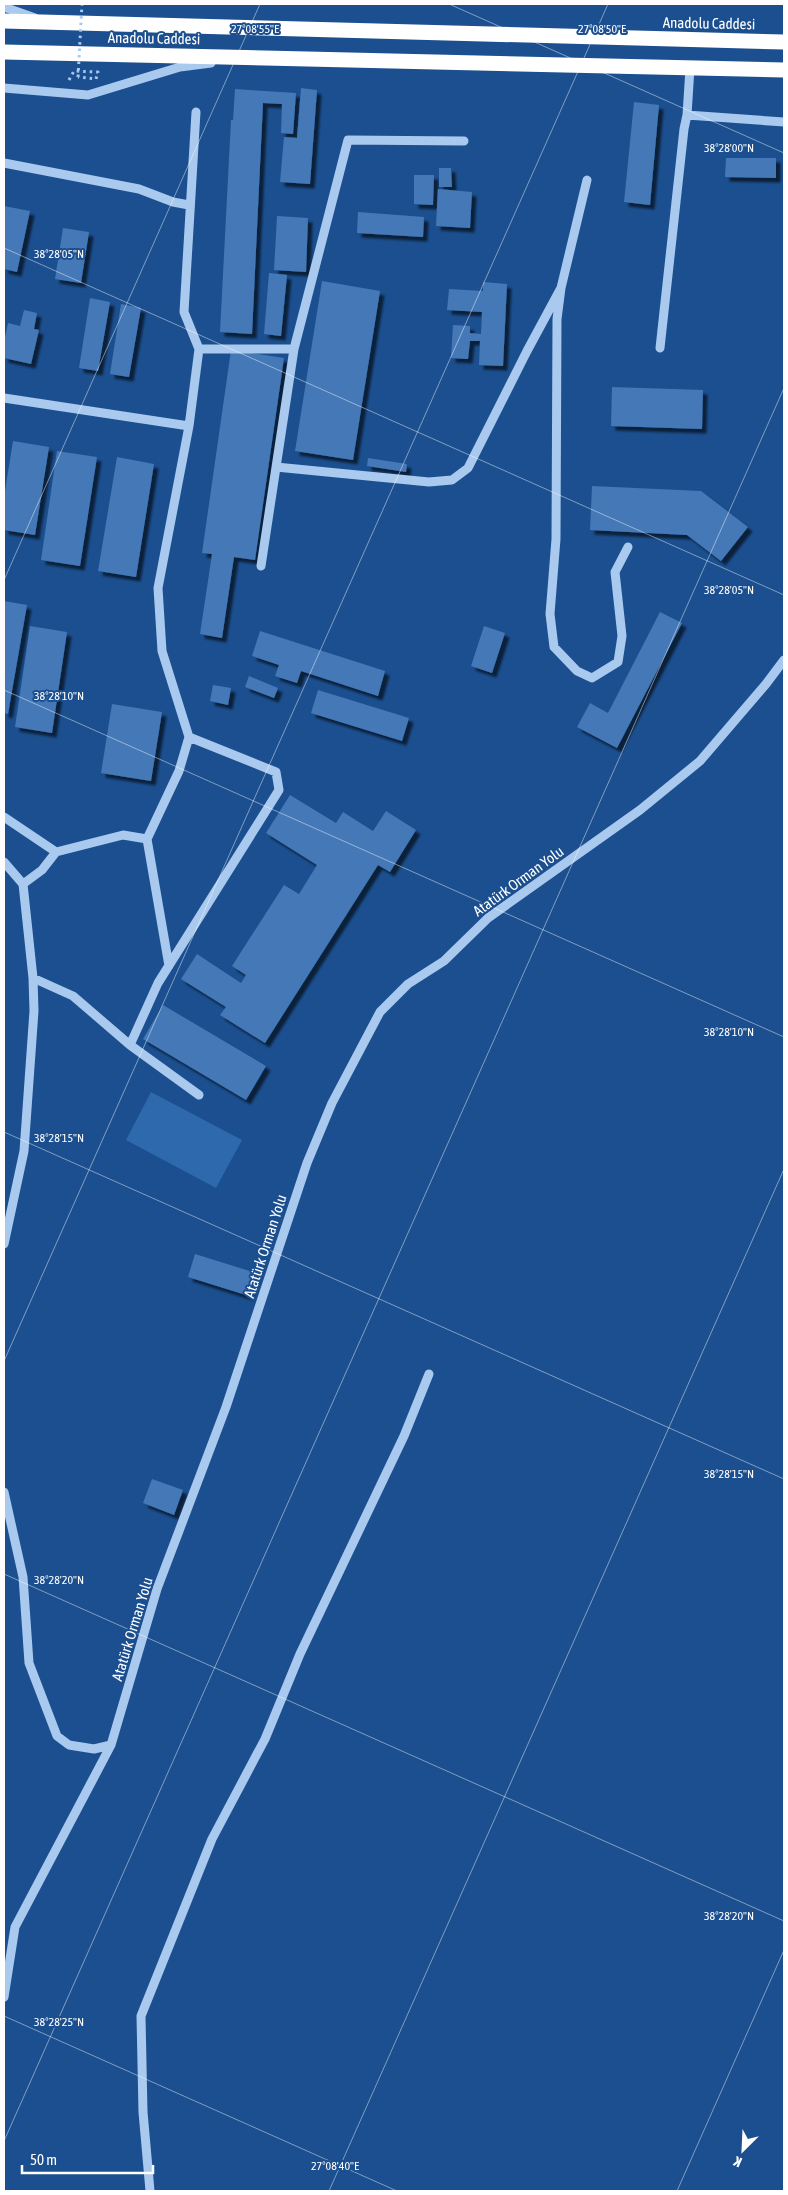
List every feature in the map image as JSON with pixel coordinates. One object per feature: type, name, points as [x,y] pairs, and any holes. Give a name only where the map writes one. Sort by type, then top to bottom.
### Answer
[{"type":"highway","name":"Anadolu Caddesi","points":[[4,20],[784,42]]},
{"type":"highway","name":"Anadolu Caddesi","points":[[4,52],[784,70]]},
{"type":"street","points":[[4,6],[47,22]]},
{"type":"street","points":[[4,88],[88,95],[180,67],[254,57]]},
{"type":"street","points":[[660,348],[687,115],[690,68]]},
{"type":"street","points":[[168,966],[147,839],[179,771],[189,737],[162,651],[158,588],[189,426],[198,350],[184,312],[196,112]]},
{"type":"street","points":[[687,115],[784,122]]},
{"type":"street","points":[[261,566],[294,350],[348,140],[464,141]]},
{"type":"street","points":[[4,163],[139,189],[173,202],[189,205]]},
{"type":"street","points":[[587,180],[561,288],[558,319],[556,539],[550,614],[554,646],[577,671],[592,678],[618,662],[622,636],[616,572],[628,547]]},
{"type":"street","points":[[276,467],[429,482],[452,480],[468,468],[561,288]]},
{"type":"street","points":[[198,350],[294,350]]},
{"type":"street","points":[[4,398],[189,426]]},
{"type":"street","name":"Atatürk Orman Yolu","points":[[4,1997],[6,1968],[15,1927],[111,1745],[157,1589],[226,1407],[307,1163],[332,1103],[380,1012],[408,984],[444,962],[488,918],[640,810],[700,761],[766,684],[784,660]]},
{"type":"street","points":[[130,1046],[158,983],[279,790],[276,772],[189,737]]},
{"type":"street","points":[[4,817],[56,852]]},
{"type":"street","points":[[23,884],[42,870],[56,852],[123,835],[147,839]]},
{"type":"street","points":[[4,862],[23,884],[33,978],[34,1011],[24,1151],[4,1244]]},
{"type":"street","points":[[33,978],[74,996],[130,1046],[199,1095]]},
{"type":"street","points":[[150,2191],[143,2112],[141,2016],[212,1839],[265,1739],[300,1654],[404,1436],[429,1374]]},
{"type":"street","points":[[4,1492],[23,1577],[29,1663],[57,1736],[69,1745],[94,1749],[111,1745]]},
{"type":"path","points":[[74,71],[98,72],[96,79],[78,77],[82,4]]},
{"type":"shaded area","points":[[151,1092],[242,1140],[216,1188],[126,1140]]},
{"type":"building","points":[[301,88],[317,90],[310,184],[280,182],[284,137],[297,138]]},
{"type":"building","points":[[235,89],[296,93],[293,134],[281,133],[282,104],[263,103],[252,334],[220,332],[231,120],[233,120]]},
{"type":"building","points":[[634,102],[659,105],[650,205],[624,202]]},
{"type":"building","points":[[726,158],[776,158],[776,178],[725,177]]},
{"type":"building","points":[[439,168],[451,168],[452,187],[439,187]]},
{"type":"building","points":[[414,175],[434,175],[433,205],[414,204]]},
{"type":"building","points":[[438,189],[472,192],[470,228],[436,226]]},
{"type":"building","points":[[4,206],[30,211],[17,272],[4,269]]},
{"type":"building","points":[[358,212],[424,217],[423,237],[357,233]]},
{"type":"building","points":[[277,216],[308,218],[306,272],[274,270]]},
{"type":"building","points":[[63,228],[89,232],[81,283],[55,279]]},
{"type":"building","points":[[269,273],[287,275],[281,336],[264,334]]},
{"type":"building","points":[[322,281],[380,291],[353,460],[295,451]]},
{"type":"building","points":[[483,282],[507,284],[503,366],[479,365],[480,341],[470,341],[468,359],[451,358],[453,325],[470,326],[470,333],[481,334],[482,312],[447,310],[449,289],[483,291]]},
{"type":"building","points":[[90,298],[110,302],[98,371],[79,368]]},
{"type":"building","points":[[121,304],[141,308],[129,377],[110,374]]},
{"type":"building","points":[[24,310],[37,313],[34,329],[39,330],[31,364],[4,358],[4,342],[8,323],[20,326]]},
{"type":"building","points":[[231,350],[284,358],[255,560],[234,557],[222,638],[200,634],[212,554],[202,553]]},
{"type":"building","points":[[612,387],[703,390],[702,429],[611,426]]},
{"type":"building","points":[[13,441],[49,447],[35,535],[4,530],[4,497]]},
{"type":"building","points":[[57,451],[97,457],[80,566],[41,560]]},
{"type":"building","points":[[117,457],[154,464],[136,577],[98,571]]},
{"type":"building","points":[[368,458],[407,464],[406,472],[367,466]]},
{"type":"building","points":[[592,486],[701,491],[748,527],[721,561],[687,535],[590,530]]},
{"type":"building","points":[[4,601],[27,605],[8,714],[4,713]]},
{"type":"building","points":[[660,612],[682,623],[617,748],[577,727],[590,703],[608,713]]},
{"type":"building","points":[[30,626],[67,632],[52,733],[15,727]]},
{"type":"building","points":[[484,626],[505,633],[492,673],[471,666]]},
{"type":"building","points":[[260,631],[385,671],[378,696],[301,671],[297,683],[275,676],[279,665],[252,656]]},
{"type":"building","points":[[249,676],[278,688],[274,698],[245,687]]},
{"type":"building","points":[[213,685],[231,688],[228,705],[210,701]]},
{"type":"building","points":[[318,690],[409,718],[402,741],[311,713]]},
{"type":"building","points":[[112,704],[162,712],[151,781],[101,773]]},
{"type":"building","points":[[290,795],[336,823],[343,812],[373,831],[386,811],[416,830],[390,872],[378,865],[265,1043],[220,1015],[226,1007],[181,979],[197,954],[241,983],[246,975],[232,966],[284,885],[299,894],[317,865],[266,833]]},
{"type":"building","points":[[163,1005],[266,1066],[246,1100],[143,1039]]},
{"type":"building","points":[[195,1254],[256,1273],[249,1296],[188,1277]]},
{"type":"building","points":[[152,1479],[183,1490],[174,1515],[143,1503]]}]
